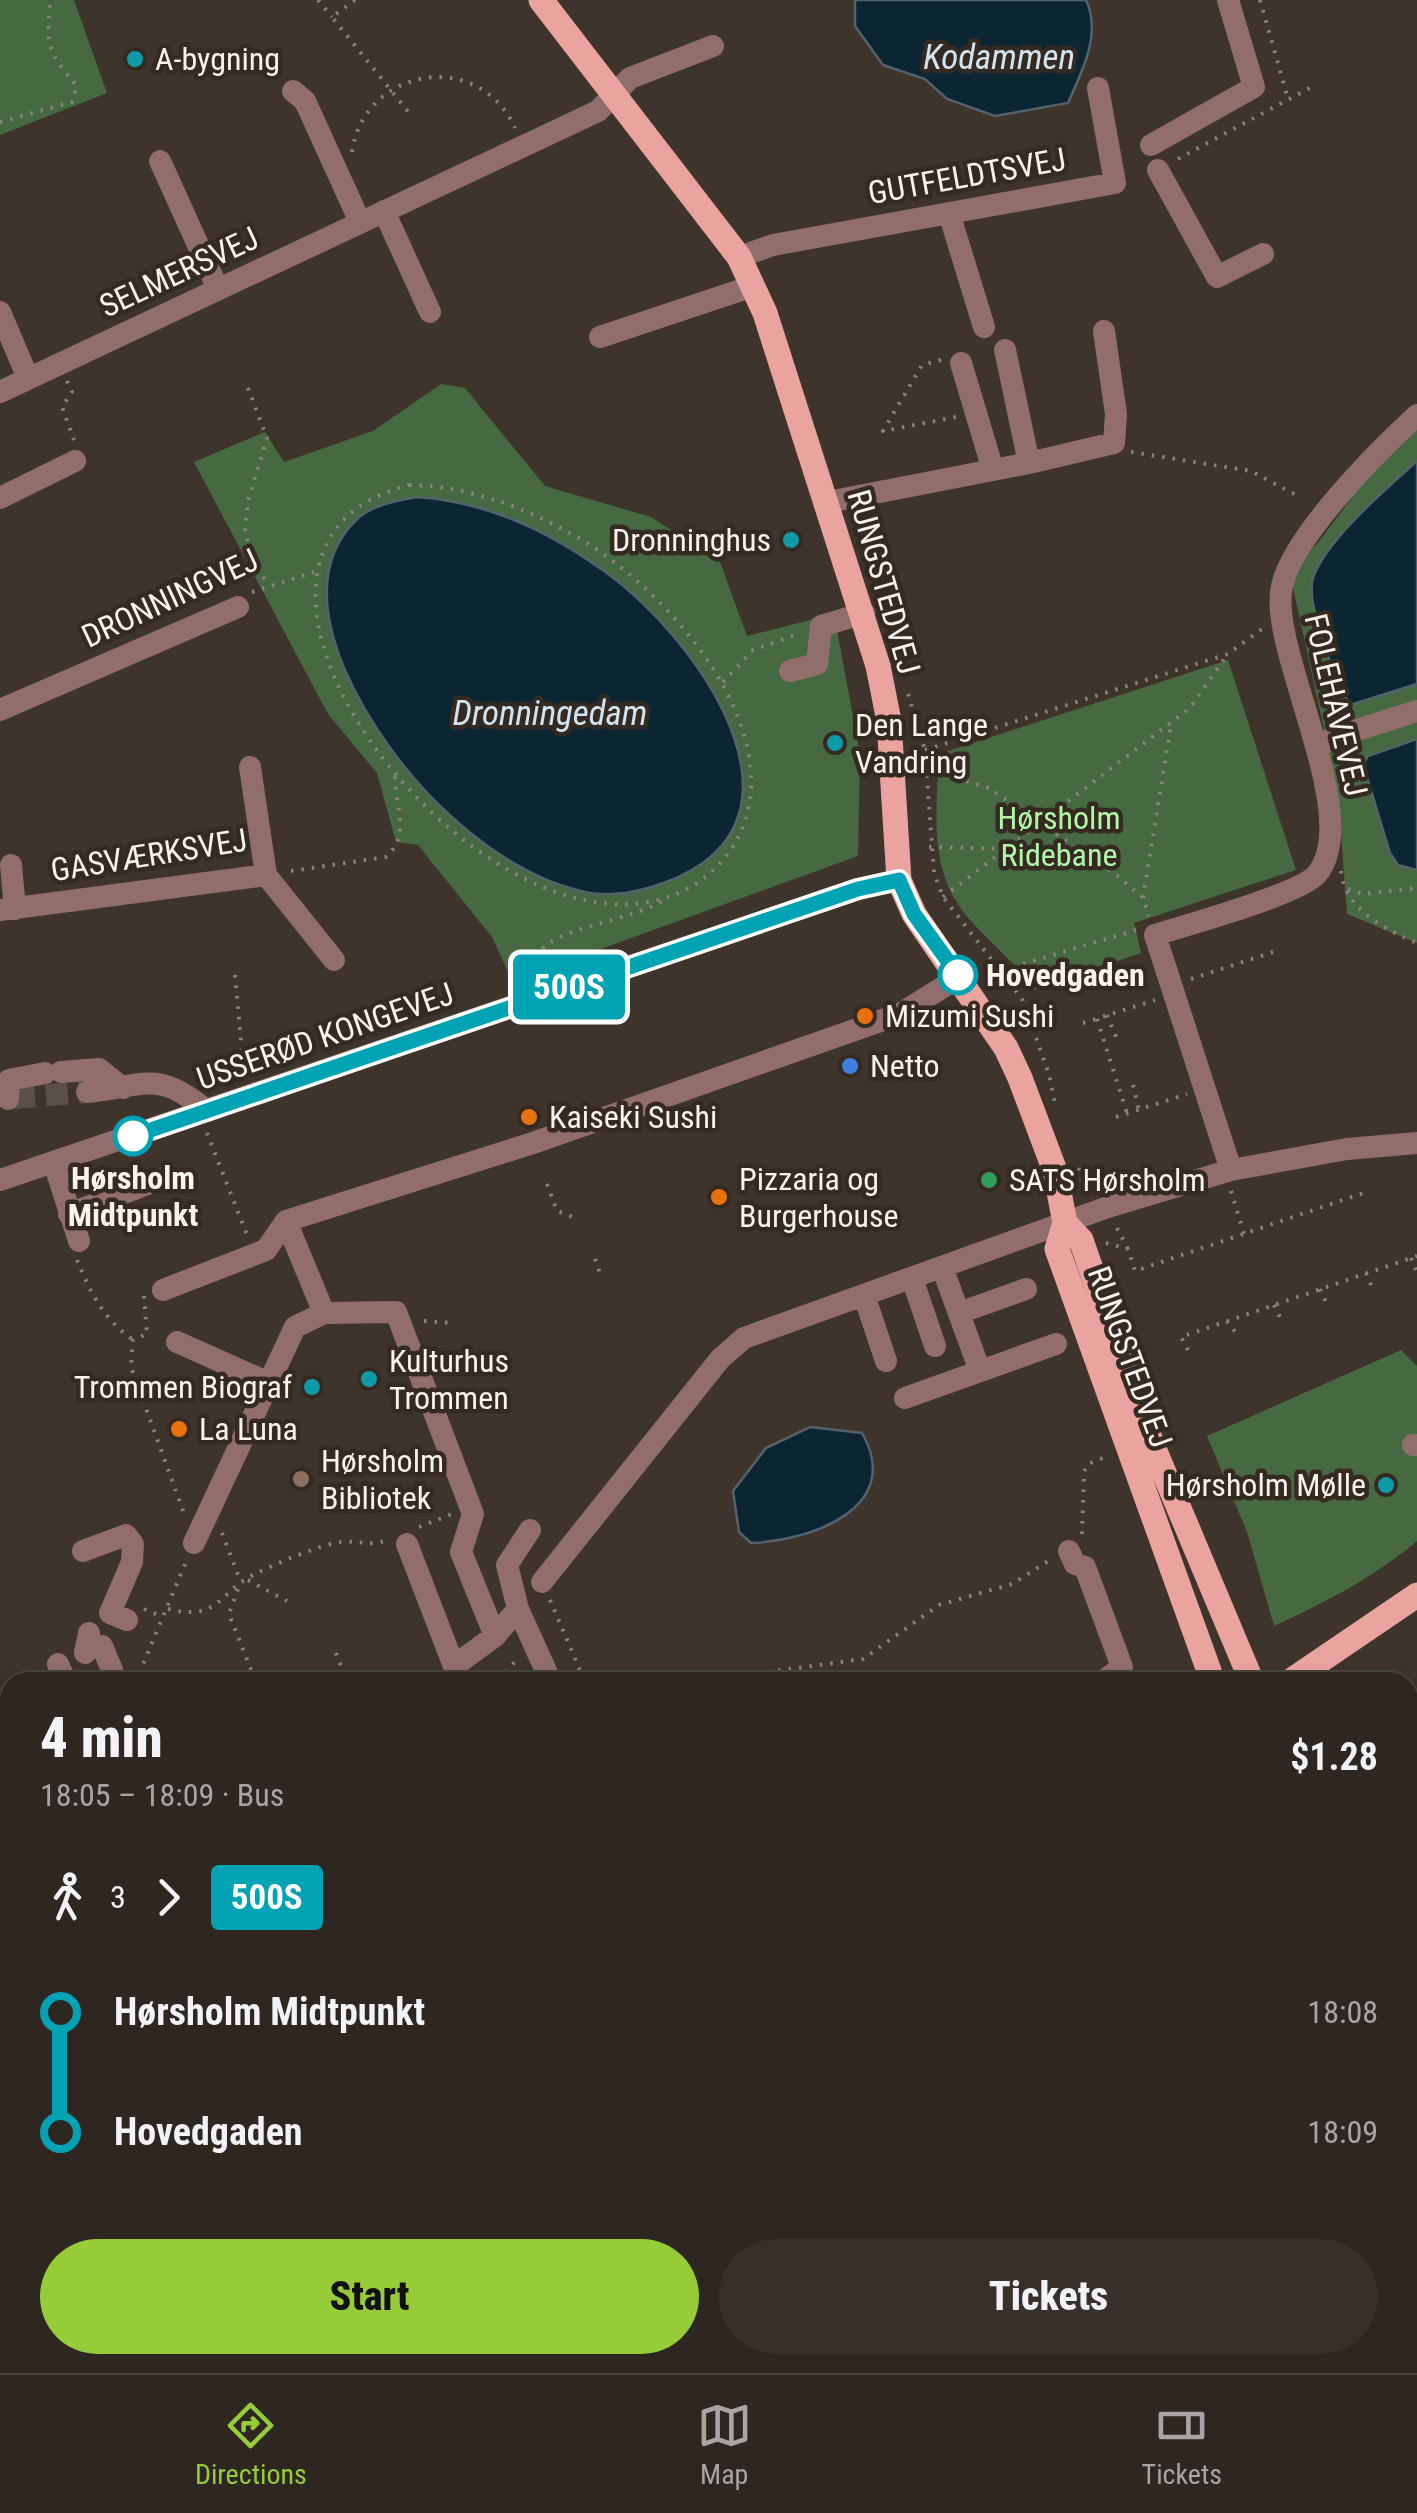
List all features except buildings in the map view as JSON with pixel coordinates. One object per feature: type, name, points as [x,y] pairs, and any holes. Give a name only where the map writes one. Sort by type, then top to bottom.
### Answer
[{"type":"main road","name":"RUNGSTEDVEJ","points":[[541,0],[739,257],[753,286],[864,613],[889,721],[899,880],[914,914],[1006,1048],[1020,1078],[1055,1170],[1065,1222],[1057,1249],[1209,1672]]},
{"type":"main road","name":"RUNGSTEDVEJ","points":[[1065,1222],[1081,1240],[1152,1444],[1248,1672]]},
{"type":"main road","points":[[1102,1374],[1124,1414],[1214,1647],[1228,1672]]},
{"type":"main road","points":[[1304,1672],[1417,1595]]},
{"type":"street","points":[[1150,145],[1254,87],[1228,0]]},
{"type":"street","name":"SELMERSVEJ","points":[[0,392],[598,111],[630,78],[713,46]]},
{"type":"street","name":"GUTFELDTSVEJ","points":[[739,257],[773,245],[1114,182],[1098,88]]},
{"type":"street","points":[[293,91],[305,101],[360,222]]},
{"type":"street","points":[[160,161],[218,289]]},
{"type":"street","points":[[1158,170],[1217,277],[1263,254]]},
{"type":"street","points":[[384,211],[430,312]]},
{"type":"street","points":[[949,213],[984,326]]},
{"type":"street","points":[[600,337],[753,286]]},
{"type":"street","points":[[0,312],[28,378]]},
{"type":"street","points":[[828,502],[1114,443],[1116,414],[1104,330]]},
{"type":"street","points":[[1005,350],[1029,463]]},
{"type":"street","points":[[961,363],[992,470]]},
{"type":"street","name":"FOLEHAVEVEJ","points":[[1155,935],[1306,884],[1318,873],[1328,848],[1329,828],[1318,748],[1280,615],[1282,582],[1301,544],[1384,446],[1417,415]]},
{"type":"street","points":[[0,498],[75,461]]},
{"type":"street","name":"DRONNINGVEJ","points":[[0,710],[238,608]]},
{"type":"street","points":[[790,671],[818,664],[821,626],[864,613]]},
{"type":"street","points":[[1318,748],[1332,738],[1417,710]]},
{"type":"street","name":"GASVÆRKSVEJ","points":[[8,910],[266,875],[250,767]]},
{"type":"street","points":[[8,910],[12,865]]},
{"type":"street","points":[[266,875],[334,960]]},
{"type":"street","name":"USSERØD KONGEVEJ","points":[[0,1180],[858,889],[899,880]]},
{"type":"street","points":[[1155,935],[1232,1170]]},
{"type":"street","points":[[163,1290],[266,1250],[286,1221],[533,1144],[900,1014],[959,977]]},
{"type":"street","points":[[7,1099],[9,1080],[53,1072],[99,1069],[123,1088]]},
{"type":"street","points":[[87,1092],[147,1082],[168,1084],[204,1112]]},
{"type":"street","points":[[542,1582],[720,1359],[744,1338],[1065,1222],[1232,1170],[1347,1149],[1417,1143]]},
{"type":"street","points":[[54,1163],[79,1241]]},
{"type":"street","points":[[69,1214],[162,1178]]},
{"type":"street","points":[[286,1221],[331,1314]]},
{"type":"street","points":[[942,1267],[980,1371]]},
{"type":"street","points":[[912,1278],[935,1346]]},
{"type":"street","points":[[959,1313],[1026,1289]]},
{"type":"street","points":[[864,1296],[886,1361]]},
{"type":"street","points":[[194,1543],[295,1327],[331,1314],[396,1312],[473,1514],[461,1552],[494,1636]]},
{"type":"street","points":[[176,1342],[270,1384]]},
{"type":"street","points":[[904,1398],[1056,1344]]},
{"type":"street","points":[[530,1530],[507,1564],[518,1609],[547,1672]]},
{"type":"street","points":[[83,1551],[126,1535],[134,1544],[132,1562],[110,1613],[130,1612]]},
{"type":"street","points":[[400,1539],[456,1672]]},
{"type":"street","points":[[1069,1551],[1075,1564],[1085,1567],[1122,1667],[1115,1672]]},
{"type":"street","points":[[459,1672],[518,1609]]},
{"type":"street","points":[[92,1644],[116,1672]]},
{"type":"path","points":[[0,122],[72,102],[77,95],[78,86],[50,55],[46,42],[50,0]]},
{"type":"path","points":[[318,0],[410,114]]},
{"type":"path","points":[[332,17],[354,0]]},
{"type":"path","points":[[1260,0],[1288,100]]},
{"type":"path","points":[[352,160],[359,124],[391,88],[436,75],[482,88],[507,114],[520,146]]},
{"type":"path","points":[[1158,170],[1315,84]]},
{"type":"path","points":[[961,363],[954,356],[922,365],[883,431],[976,413]]},
{"type":"path","points":[[59,364],[72,392],[62,408],[81,457],[75,461]]},
{"type":"path","points":[[248,388],[267,438],[248,500],[245,528],[250,554],[268,585]]},
{"type":"path","points":[[1120,454],[1139,450],[1251,471],[1298,496]]},
{"type":"path","points":[[537,998],[535,958],[548,944],[648,910],[720,866],[740,838],[751,800],[753,762],[723,682],[694,640],[616,565],[570,532],[466,490],[409,484],[378,493],[345,513],[326,539],[314,572],[320,631],[328,661],[356,718],[395,773],[436,816],[520,880],[563,898],[616,903],[670,896]]},
{"type":"path","name":"DRONNINGVEJ","points":[[238,608],[245,595],[314,572]]},
{"type":"path","points":[[943,897],[1190,708],[1228,654],[1280,615]]},
{"type":"path","points":[[723,682],[753,650],[821,626]]},
{"type":"path","points":[[1058,1120],[1050,1074],[1022,999],[943,897],[930,847],[925,750],[1228,654]]},
{"type":"path","points":[[1155,935],[1144,898],[1171,722]]},
{"type":"path","points":[[926,770],[989,788],[1120,876],[1144,898]]},
{"type":"path","points":[[266,875],[386,857],[398,847],[402,830],[395,773]]},
{"type":"path","points":[[930,847],[1009,849]]},
{"type":"path","points":[[1341,869],[1358,906],[1377,924],[1417,943]]},
{"type":"path","points":[[1348,889],[1363,894],[1417,888]]},
{"type":"path","points":[[1003,970],[1132,929],[1155,935]]},
{"type":"path","points":[[1084,1023],[1273,952]]},
{"type":"path","points":[[234,975],[246,1098]]},
{"type":"path","points":[[1108,1015],[1118,1038]]},
{"type":"path","points":[[1097,1019],[1128,1114]]},
{"type":"path","points":[[1134,1085],[1139,1110]]},
{"type":"path","points":[[1116,1117],[1206,1088]]},
{"type":"path","points":[[204,1112],[255,1254]]},
{"type":"path","points":[[1232,1170],[1232,1198],[1244,1234]]},
{"type":"path","points":[[547,1184],[557,1211],[573,1218]]},
{"type":"path","points":[[1114,1228],[1120,1227],[1136,1271],[1369,1191]]},
{"type":"path","points":[[79,1241],[71,1244],[91,1295],[110,1323],[133,1340]]},
{"type":"path","points":[[1106,1243],[1128,1248]]},
{"type":"path","points":[[1188,1350],[1182,1337],[1227,1321],[1414,1257],[1416,1270]]},
{"type":"path","points":[[595,1258],[601,1276]]},
{"type":"path","points":[[1366,1273],[1372,1285]]},
{"type":"path","points":[[1320,1289],[1326,1302]]},
{"type":"path","points":[[133,1340],[146,1334],[142,1297],[163,1290]]},
{"type":"path","points":[[1274,1305],[1280,1317]]},
{"type":"path","points":[[402,1331],[428,1319],[453,1323]]},
{"type":"path","points":[[1227,1321],[1236,1332]]},
{"type":"path","points":[[133,1340],[131,1368],[194,1543],[140,1672]]},
{"type":"path","points":[[768,1672],[863,1659],[939,1605],[1012,1584],[1044,1561],[1069,1551],[1080,1541],[1085,1520],[1084,1472],[1088,1464],[1128,1446]]},
{"type":"path","points":[[212,1505],[243,1580],[287,1601]]},
{"type":"path","points":[[166,1608],[187,1614],[205,1609],[233,1594],[243,1580],[342,1542],[371,1547],[400,1539],[470,1506]]},
{"type":"path","points":[[243,1580],[230,1614],[252,1672]]},
{"type":"path","points":[[542,1582],[581,1672]]},
{"type":"path","points":[[130,1612],[162,1617]]},
{"type":"path","points":[[507,1672],[510,1663],[535,1646]]},
{"type":"path","points":[[336,1653],[343,1672]]},
{"type":"green space","points":[[0,0],[74,0],[107,93],[0,135]]},
{"type":"green space","points":[[441,384],[465,388],[545,486],[651,517],[720,562],[747,636],[834,614],[860,754],[858,856],[512,981],[492,937],[418,845],[396,842],[377,773],[328,714],[194,462],[265,432],[284,462],[373,431]]},
{"type":"green space","points":[[1417,411],[1417,943],[1347,914],[1338,793],[1290,574]]},
{"type":"green space","name":"Hørsholm Ridebane","points":[[1228,660],[1296,870],[1134,923],[1141,953],[1033,990],[964,913],[947,884],[938,848],[939,754]]},
{"type":"green space","points":[[1401,1350],[1417,1366],[1417,1541],[1348,1588],[1274,1626],[1247,1532],[1207,1436]]},
{"type":"water","name":"Kodammen","points":[[855,0],[1086,0],[1091,39],[1068,103],[995,116],[947,99],[925,79],[883,65],[855,26]]},
{"type":"water","points":[[1417,461],[1417,684],[1350,705],[1318,623],[1313,578],[1344,532]]},
{"type":"water","name":"Dronningedam","points":[[417,497],[492,512],[561,543],[604,571],[642,603],[679,643],[711,689],[734,736],[743,783],[734,826],[704,862],[632,892],[598,894],[561,885],[523,869],[471,833],[440,806],[390,748],[345,671],[332,630],[327,591],[334,554],[355,521],[376,507]]},
{"type":"water","points":[[1417,739],[1417,870],[1398,865],[1390,853],[1363,764],[1368,756]]},
{"type":"water","points":[[810,1427],[862,1433],[872,1459],[871,1482],[861,1500],[845,1515],[823,1527],[799,1536],[751,1543],[739,1532],[733,1491],[766,1448]]},
{"type":"tunnel","points":[[13,1098],[87,1092]]},
{"type":"bus line","name":"500S","points":[[133,1136],[858,889],[899,880],[914,914],[958,975]]},
{"type":"place","name":"A-bygning","points":[[135,59]]},
{"type":"place","name":"Dronninghus","points":[[791,540]]},
{"type":"place","name":"Den Lange Vandring","points":[[835,743]]},
{"type":"place","name":"Hovedgaden","points":[[958,975]]},
{"type":"place","name":"Mizumi Sushi","points":[[865,1016]]},
{"type":"place","name":"Netto","points":[[850,1066]]},
{"type":"place","name":"Kaiseki Sushi","points":[[529,1117]]},
{"type":"place","name":"Hørsholm Midtpunkt","points":[[133,1136]]},
{"type":"place","name":"SATS Hørsholm","points":[[989,1180]]},
{"type":"place","name":"Pizzaria og Burgerhouse","points":[[719,1197]]},
{"type":"place","name":"Kulturhus Trommen","points":[[369,1379]]},
{"type":"place","name":"Trommen Biograf","points":[[312,1387]]},
{"type":"place","name":"La Luna","points":[[179,1429]]},
{"type":"place","name":"Hørsholm Bibliotek","points":[[301,1479]]},
{"type":"place","name":"Hørsholm Mølle","points":[[1386,1485]]}]
